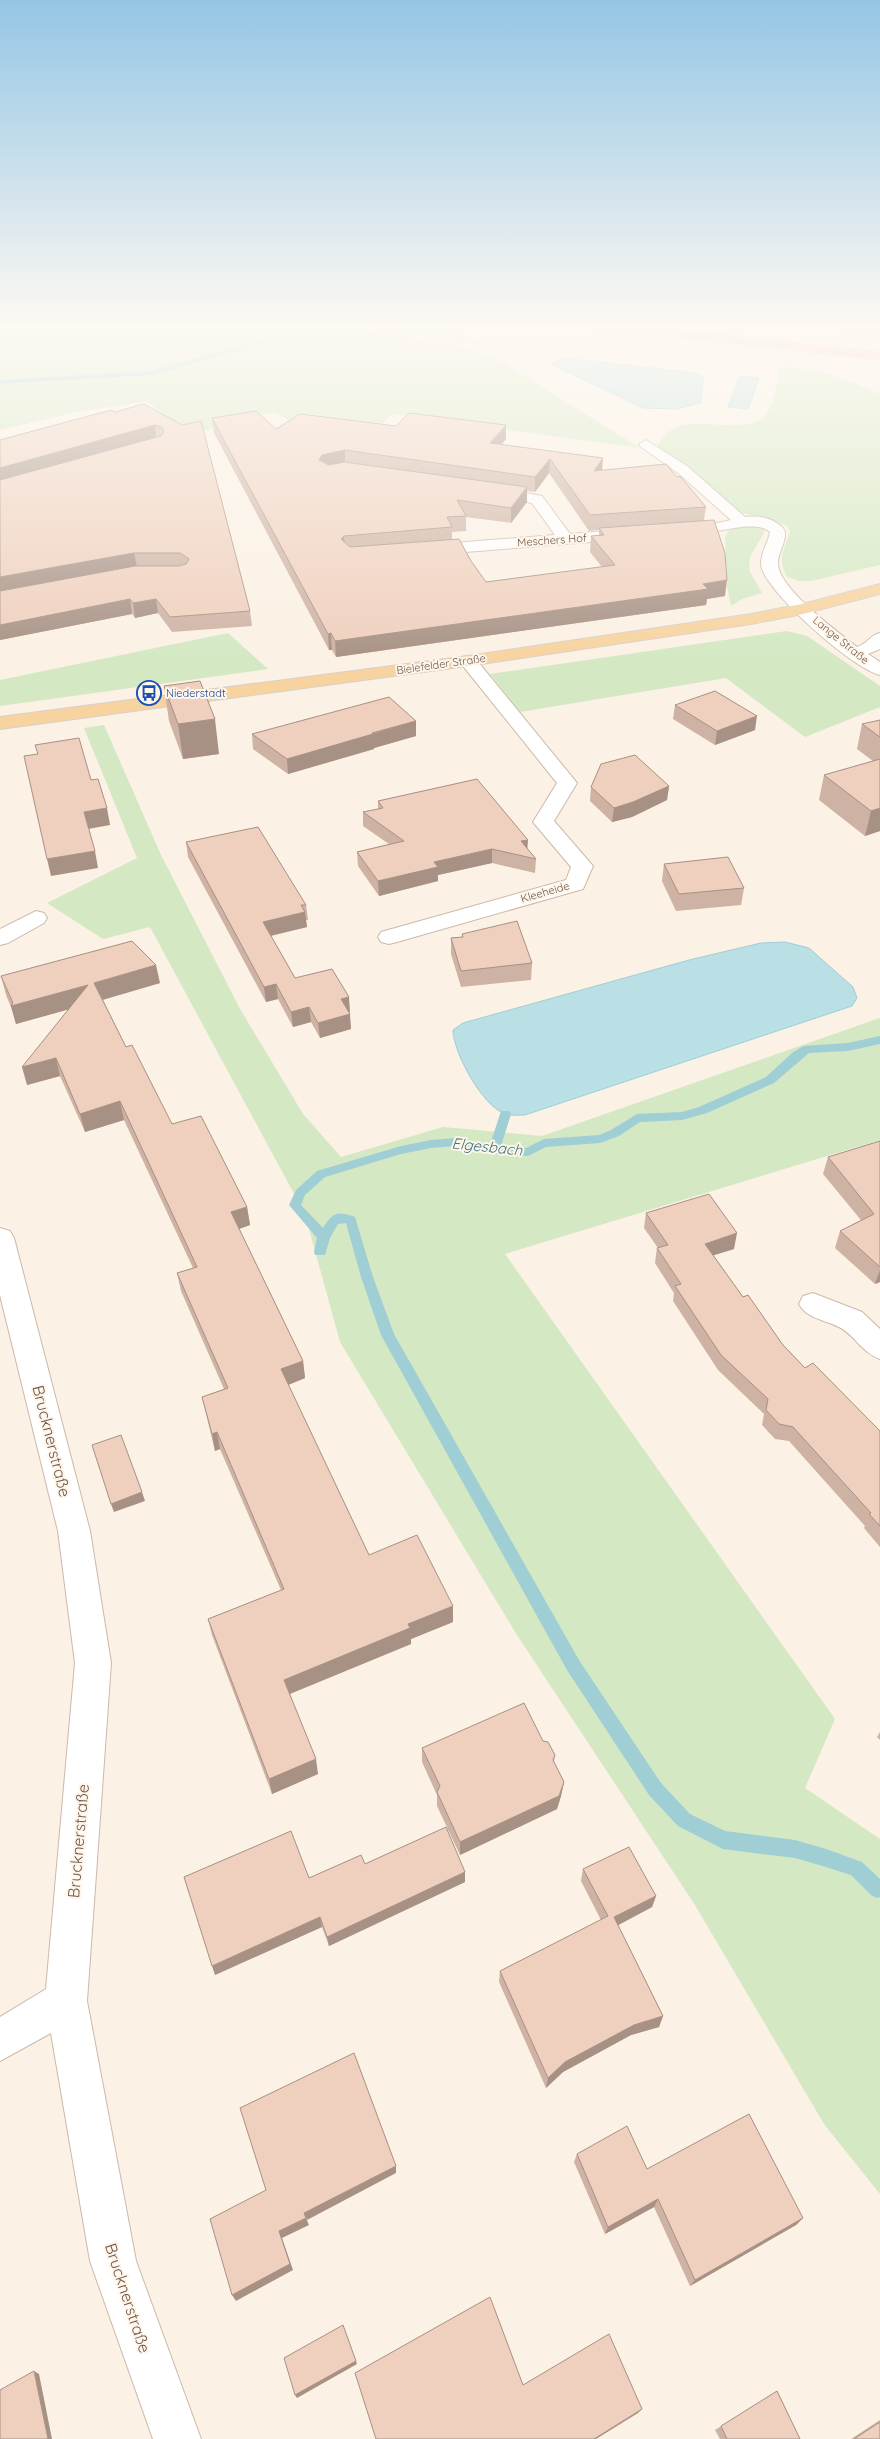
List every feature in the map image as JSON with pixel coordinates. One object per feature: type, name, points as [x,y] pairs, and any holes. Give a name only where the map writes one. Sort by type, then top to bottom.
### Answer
[{"type":"main road","name":"Bielefelder Straße","points":[[0,723],[468,661],[742,620],[803,609],[880,589]]},
{"type":"street","points":[[646,444],[682,469],[741,521]]},
{"type":"street","points":[[472,488],[537,499],[566,539]]},
{"type":"street","points":[[660,532],[716,528],[741,521],[764,522],[774,526],[778,531],[772,549],[770,566],[780,584],[803,609]]},
{"type":"street","name":"Meschers Hof","points":[[410,551],[641,534]]},
{"type":"street","name":"Lange Straße","points":[[803,609],[854,653],[880,670]]},
{"type":"street","points":[[854,653],[871,648],[880,638]]},
{"type":"street","name":"Kleeheide","points":[[390,937],[575,884],[582,866],[543,822],[567,784],[468,661]]},
{"type":"street","points":[[0,938],[36,918]]},
{"type":"street","name":"Brucknerstraße","points":[[0,1238],[74,1530],[93,1663],[66,2001],[113,2261],[177,2439]]},
{"type":"street","points":[[813,1304],[852,1320],[880,1347]]},
{"type":"street","points":[[0,2040],[66,2001]]},
{"type":"green space","points":[[566,438],[624,438],[640,448]]},
{"type":"green space","points":[[664,438],[880,438],[880,565],[811,581],[799,581],[787,577],[782,565],[782,559],[790,532],[787,526],[742,513],[680,461],[657,446]]},
{"type":"green space","points":[[741,526],[756,526],[765,531],[750,557],[749,570],[762,593],[742,599],[731,606],[727,586],[725,538],[728,531]]},
{"type":"green space","points":[[787,631],[807,636],[880,686],[880,707],[805,737],[726,678],[520,712],[490,674]]},
{"type":"green space","points":[[228,633],[268,669],[0,706],[0,680]]},
{"type":"green space","points":[[104,725],[161,855],[240,1009],[303,1114],[341,1157],[443,1127],[542,1136],[880,1018],[880,1140],[505,1254],[835,1719],[805,1788],[880,1839],[880,2194],[824,2124],[695,1905],[517,1635],[340,1342],[305,1214],[150,927],[103,939],[47,903],[137,858],[84,728]]},
{"type":"water","points":[[785,942],[809,948],[853,987],[857,998],[852,1006],[525,1115],[506,1114],[497,1110],[488,1101],[471,1078],[454,1040],[453,1030],[463,1023],[689,960],[761,943]]},
{"type":"building","points":[[8,438],[109,438],[0,468],[0,440]]},
{"type":"building","points":[[154,438],[205,438],[250,611],[170,617],[156,599],[133,603],[130,599],[0,625],[0,591],[135,566],[179,566],[186,564],[189,559],[180,553],[134,553],[0,577],[0,480]]},
{"type":"building","points":[[223,438],[495,438],[490,443],[603,458],[594,471],[666,464],[677,477],[680,476],[706,507],[590,515],[550,459],[535,477],[345,450],[322,455],[319,460],[329,465],[344,462],[527,487],[511,508],[457,500],[466,516],[447,517],[452,527],[344,536],[341,539],[350,547],[459,539],[471,561],[486,582],[615,565],[591,536],[604,535],[599,528],[714,520],[725,553],[727,580],[703,584],[708,589],[335,641],[331,633],[328,634]]},
{"type":"building","points":[[200,681],[215,719],[178,724],[164,686]]},
{"type":"building","points":[[715,691],[757,716],[717,731],[675,705]]},
{"type":"building","points":[[389,697],[416,721],[287,759],[252,734]]},
{"type":"building","points":[[880,720],[880,737],[862,724]]},
{"type":"building","points":[[79,738],[91,780],[98,779],[107,808],[84,812],[95,851],[47,859],[24,756],[38,754],[35,745]]},
{"type":"building","points":[[635,755],[669,786],[614,808],[591,787],[601,764]]},
{"type":"building","points":[[880,759],[880,808],[871,811],[824,775]]},
{"type":"building","points":[[477,779],[528,840],[521,841],[536,859],[492,849],[434,862],[438,867],[378,881],[357,852],[404,841],[363,812],[383,808],[378,801]]},
{"type":"building","points":[[258,827],[306,905],[301,905],[305,912],[263,922],[295,978],[332,969],[349,997],[341,999],[350,1014],[318,1023],[309,1007],[291,1012],[276,984],[264,987],[186,842]]},
{"type":"building","points":[[728,857],[744,888],[679,894],[664,864]]},
{"type":"building","points":[[517,921],[532,963],[461,971],[451,938],[463,937],[462,934]]},
{"type":"building","points":[[132,941],[156,965],[94,983],[126,1047],[132,1045],[172,1124],[201,1116],[247,1207],[231,1212],[303,1361],[281,1369],[369,1555],[417,1535],[453,1606],[408,1624],[410,1628],[284,1680],[316,1759],[269,1779],[208,1619],[284,1589],[217,1432],[212,1434],[202,1397],[228,1388],[177,1273],[197,1267],[120,1101],[80,1114],[56,1058],[22,1067],[88,985],[11,1006],[13,1003],[1,976]]},
{"type":"building","points":[[880,1141],[880,1267],[840,1231],[874,1214],[828,1157]]},
{"type":"building","points":[[709,1194],[737,1233],[705,1244],[743,1297],[748,1295],[783,1345],[805,1368],[813,1363],[880,1431],[880,1526],[869,1514],[871,1513],[793,1427],[779,1424],[766,1410],[768,1399],[721,1355],[675,1286],[681,1284],[657,1248],[668,1245],[646,1213]]},
{"type":"building","points":[[121,1435],[142,1492],[111,1504],[92,1445]]},
{"type":"building","points":[[524,1703],[543,1741],[548,1742],[555,1755],[553,1760],[564,1782],[559,1796],[460,1842],[437,1792],[440,1786],[422,1748]]},
{"type":"building","points":[[446,1827],[465,1872],[327,1937],[320,1917],[212,1966],[184,1877],[291,1831],[309,1878],[361,1855],[365,1864]]},
{"type":"building","points":[[629,1847],[656,1896],[614,1917],[663,2016],[634,2025],[565,2062],[548,2078],[500,1971],[608,1916],[583,1869]]},
{"type":"building","points":[[354,2053],[396,2166],[304,2213],[306,2218],[279,2231],[290,2264],[232,2295],[210,2219],[266,2190],[240,2108]]},
{"type":"building","points":[[749,2114],[803,2218],[695,2280],[658,2199],[608,2227],[577,2154],[627,2126],[647,2169]]},
{"type":"building","points":[[490,2297],[523,2385],[609,2334],[642,2409],[594,2439],[376,2439],[355,2373]]},
{"type":"building","points":[[343,2325],[356,2361],[295,2395],[284,2358]]},
{"type":"building","points":[[34,2371],[48,2439],[0,2439],[0,2390]]},
{"type":"building","points":[[777,2391],[800,2439],[727,2439],[721,2426]]},
{"type":"building","points":[[880,2422],[880,2439],[854,2439]]},
{"type":"waterway","name":"Elgesbach","points":[[494,1150],[528,1152],[544,1143],[600,1139],[615,1133],[637,1118],[682,1116],[703,1110],[770,1080],[796,1056],[807,1049],[848,1047],[880,1040]]},
{"type":"waterway","points":[[494,1150],[505,1114]]},
{"type":"waterway","name":"Elgesbach","points":[[324,1237],[295,1205],[300,1193],[321,1174],[401,1150],[431,1144],[456,1142],[494,1150]]},
{"type":"waterway","points":[[324,1237],[334,1221],[342,1217],[351,1220],[367,1277],[388,1335],[573,1665],[655,1789],[684,1820],[723,1840],[795,1849],[826,1858],[856,1868],[877,1889]]},
{"type":"waterway","name":"Elgesbach","points":[[320,1252],[324,1237]]},
{"type":"place","name":"Niederstadt","points":[[149,693]]}]
